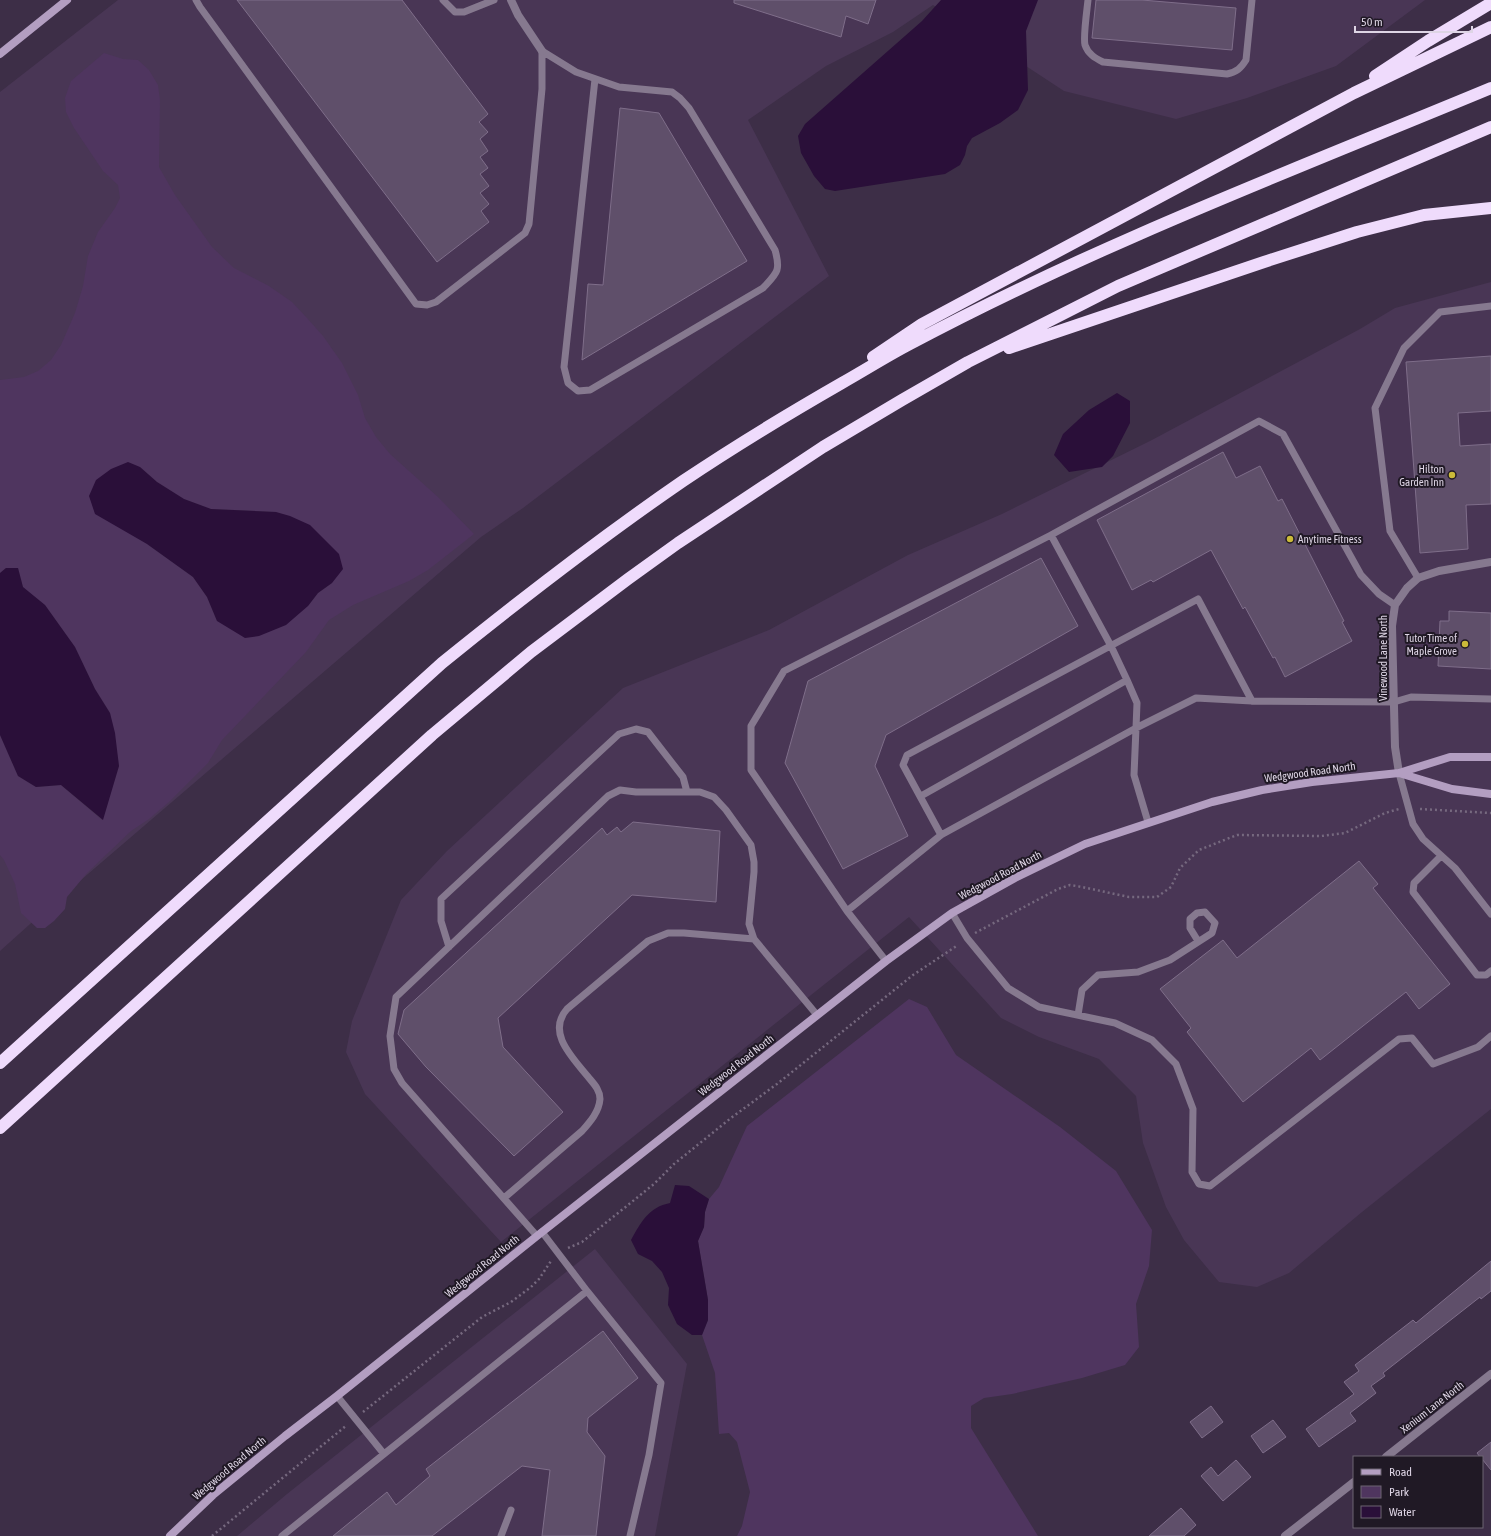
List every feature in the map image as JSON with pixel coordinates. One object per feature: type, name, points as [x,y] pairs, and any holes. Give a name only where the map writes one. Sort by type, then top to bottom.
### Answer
[{"type":"highway","points":[[1354,93],[1386,68],[1491,4]]},
{"type":"highway","points":[[767,428],[922,324],[1354,93],[1491,27]]},
{"type":"highway","points":[[0,1063],[442,663],[507,610],[576,558],[684,481],[795,410],[909,344],[1027,284],[1147,230],[1491,88]]},
{"type":"highway","points":[[0,1128],[432,735],[530,652],[678,543],[823,447],[968,362],[1118,286],[1491,127]]},
{"type":"highway","points":[[968,362],[1257,264],[1357,232],[1424,216],[1491,208]]},
{"type":"street","points":[[0,54],[67,0]]},
{"type":"street","points":[[512,0],[518,15],[542,51]]},
{"type":"street","name":"Vinewood Lane North","points":[[1399,773],[1395,747],[1392,626],[1395,605],[1406,588],[1418,578],[1439,571],[1491,562]]},
{"type":"street","name":"Wedgwood Road North","points":[[170,1536],[213,1495],[285,1436],[886,960],[952,913],[1014,878],[1085,844],[1212,802],[1262,790],[1312,782],[1399,773],[1450,757],[1491,757]]},
{"type":"street","name":"Wedgwood Road North","points":[[1399,773],[1452,790],[1491,794]]},
{"type":"street","name":"Xenium Lane North","points":[[1387,1456],[1491,1374]]},
{"type":"street","points":[[1285,1536],[1353,1483]]},
{"type":"lane","points":[[196,0],[416,304],[427,305],[436,302],[525,233],[529,224],[542,89],[542,51]]},
{"type":"lane","points":[[443,0],[455,12],[464,12],[494,0]]},
{"type":"lane","points":[[1088,0],[1084,44],[1094,58],[1103,62],[1227,74],[1236,72],[1242,67],[1246,60],[1252,0]]},
{"type":"lane","points":[[542,51],[576,72],[595,79],[619,87],[672,92],[680,98],[689,108],[775,250],[779,264],[774,276],[763,288],[590,390],[578,391],[568,383],[564,366],[595,79]]},
{"type":"lane","points":[[1418,578],[1390,531],[1376,408],[1404,348],[1440,312],[1491,306]]},
{"type":"lane","points":[[886,960],[847,911],[752,770],[751,726],[784,672],[1051,535],[1259,421],[1283,434],[1361,575],[1379,594],[1395,605]]},
{"type":"lane","points":[[1051,535],[1111,646],[1137,703],[1134,774],[1148,822]]},
{"type":"lane","points":[[941,835],[903,765],[907,755],[1198,599],[1252,701]]},
{"type":"lane","points":[[921,796],[1127,680]]},
{"type":"lane","points":[[847,911],[941,835],[1136,728],[1196,698],[1252,701],[1394,702],[1411,696],[1491,700]]},
{"type":"lane","points":[[449,947],[441,921],[441,899],[619,734],[636,729],[648,732],[683,777],[687,792]]},
{"type":"lane","points":[[1399,773],[1413,824],[1423,840],[1455,868],[1491,914]]},
{"type":"lane","points":[[630,1536],[650,1455],[661,1382],[559,1254],[504,1198],[402,1083],[394,1069],[390,1036],[396,998],[608,796],[620,790],[636,792],[700,792],[714,797],[726,810],[751,845],[754,872],[749,924],[754,938],[817,1015]]},
{"type":"lane","points":[[1441,856],[1414,883],[1413,892],[1477,975],[1486,975],[1491,971]]},
{"type":"lane","points":[[952,913],[967,938],[1008,988],[1039,1007],[1115,1023],[1152,1040],[1176,1064],[1193,1109],[1192,1172],[1199,1184],[1210,1186],[1399,1039],[1412,1038],[1433,1064],[1478,1047],[1491,1036]]},
{"type":"lane","points":[[504,1198],[582,1131],[593,1119],[597,1109],[600,1099],[599,1090],[569,1053],[560,1038],[559,1027],[562,1015],[567,1009],[648,941],[668,933],[754,938]]},
{"type":"lane","points":[[1078,1015],[1082,990],[1098,975],[1138,972],[1170,960],[1198,941]]},
{"type":"lane","points":[[282,1536],[587,1291]]},
{"type":"lane","points":[[337,1396],[384,1454]]},
{"type":"lane","points":[[500,1536],[511,1510]]},
{"type":"path","points":[[212,1536],[482,1317],[511,1302],[531,1287],[539,1279],[552,1259],[567,1248],[582,1242],[623,1210],[654,1184],[674,1164],[731,1118],[777,1084],[913,975],[977,931],[1058,889],[1070,885],[1129,897],[1157,897],[1171,887],[1180,868],[1199,850],[1237,835],[1321,836],[1345,833],[1385,813],[1396,810],[1427,808],[1491,813]]},
{"type":"shaded area","points":[[118,0],[1425,0],[1336,66],[1247,98],[1176,119],[1064,91],[933,5],[893,32],[826,66],[748,120],[829,276],[523,508],[481,537],[0,951],[0,92]]},
{"type":"shaded area","points":[[1491,282],[1491,1109],[1362,1212],[1289,1273],[1257,1287],[1219,1282],[1184,1240],[1166,1207],[1143,1143],[1136,1096],[1099,1059],[1039,1037],[1001,1018],[909,917],[501,1242],[365,1094],[346,1052],[352,1021],[401,900],[447,851],[623,688],[769,630],[908,555],[1002,514],[1150,441],[1360,329],[1395,308]]},
{"type":"shaded area","points":[[595,1249],[687,1364],[655,1536],[237,1536],[287,1494]]},
{"type":"green space","points":[[104,53],[123,59],[138,60],[149,70],[158,85],[160,100],[159,167],[175,195],[212,247],[234,268],[269,286],[292,302],[323,336],[342,363],[358,395],[365,418],[376,437],[390,454],[438,497],[474,534],[428,570],[409,581],[353,605],[329,620],[306,652],[222,740],[208,763],[169,802],[149,819],[131,831],[87,873],[67,897],[65,909],[54,921],[45,928],[37,928],[21,913],[15,884],[4,860],[0,855],[0,735],[18,776],[36,787],[61,785],[102,820],[119,766],[110,713],[95,689],[75,647],[45,605],[23,588],[18,568],[6,568],[0,573],[0,380],[24,377],[38,371],[51,360],[61,345],[75,313],[83,286],[88,256],[98,232],[115,208],[120,198],[118,185],[103,171],[74,128],[66,112],[65,98],[71,81]],"holes":[[[140,467],[157,482],[184,499],[211,509],[276,512],[332,583],[318,593],[308,606],[217,621],[207,597],[193,577],[124,529]]]},
{"type":"green space","points":[[909,999],[927,1007],[956,1055],[1060,1127],[1116,1171],[1152,1230],[1149,1266],[1136,1304],[1139,1347],[1125,1365],[1082,1378],[1012,1394],[984,1398],[971,1406],[971,1428],[1038,1536],[737,1536],[742,1526],[750,1492],[737,1442],[729,1433],[719,1434],[715,1373],[702,1335],[708,1320],[708,1300],[698,1241],[704,1227],[705,1212],[709,1199],[719,1187],[747,1126]]},
{"type":"water","points":[[941,0],[1038,0],[1026,31],[1028,90],[1018,110],[1000,123],[972,138],[967,146],[965,155],[960,165],[945,174],[835,191],[825,189],[814,176],[801,153],[798,136],[805,124],[922,21]]},
{"type":"water","points":[[1117,393],[1130,401],[1130,423],[1113,456],[1102,467],[1069,472],[1054,455],[1063,434],[1089,410]]},
{"type":"water","points":[[128,462],[140,467],[157,482],[184,499],[211,509],[276,512],[290,516],[310,525],[339,554],[343,569],[332,583],[318,593],[308,606],[286,625],[259,636],[245,638],[217,621],[207,597],[193,577],[147,544],[95,514],[89,496],[96,480],[111,469]]},
{"type":"water","points":[[6,568],[18,568],[23,587],[45,605],[75,647],[95,689],[110,713],[115,733],[119,766],[103,820],[61,785],[36,787],[18,776],[0,735],[0,573]]},
{"type":"water","points":[[675,1185],[689,1186],[709,1199],[705,1212],[704,1227],[698,1241],[708,1300],[708,1320],[702,1335],[692,1335],[677,1324],[668,1305],[669,1288],[662,1272],[652,1261],[638,1254],[631,1240],[646,1216],[656,1208],[670,1203]]},
{"type":"building","points":[[237,0],[402,0],[488,114],[479,122],[488,132],[480,139],[488,151],[480,157],[488,168],[480,174],[489,186],[480,193],[489,204],[481,211],[489,222],[437,262]]},
{"type":"building","points":[[734,0],[876,0],[868,24],[846,16],[841,37],[734,3]]},
{"type":"building","points":[[1096,0],[1142,0],[1236,8],[1232,50],[1092,38]]},
{"type":"building","points":[[620,108],[659,113],[747,261],[582,360],[588,284],[603,285]]},
{"type":"building","name":"Hilton Garden Inn","points":[[1491,356],[1491,411],[1458,413],[1460,446],[1491,444],[1491,504],[1466,505],[1468,549],[1420,553],[1406,362]]},
{"type":"building","points":[[1223,452],[1236,478],[1260,466],[1278,501],[1282,499],[1344,621],[1342,622],[1352,641],[1285,677],[1275,657],[1273,658],[1245,607],[1243,609],[1211,550],[1153,582],[1151,580],[1132,590],[1097,520]]},
{"type":"building","points":[[1041,558],[1078,626],[886,735],[875,766],[908,836],[843,869],[785,763],[808,681]]},
{"type":"building","name":"Tutor Time of Maple Grove","points":[[1449,611],[1491,613],[1491,669],[1438,666],[1440,621],[1449,621]]},
{"type":"building","points":[[633,822],[720,831],[716,902],[632,895],[498,1018],[503,1047],[563,1112],[514,1156],[426,1067],[398,1034],[404,1010],[602,828],[607,835],[617,827],[621,832]]},
{"type":"building","points":[[1359,861],[1378,884],[1373,888],[1450,984],[1419,1009],[1406,992],[1320,1060],[1311,1048],[1243,1102],[1187,1032],[1191,1028],[1160,989],[1223,940],[1237,958]]},
{"type":"building","points":[[1491,1261],[1491,1291],[1481,1299],[1480,1297],[1383,1373],[1385,1376],[1371,1386],[1376,1393],[1350,1413],[1356,1421],[1319,1447],[1306,1429],[1354,1394],[1344,1382],[1359,1371],[1355,1365],[1413,1320],[1416,1323]]},
{"type":"building","points":[[603,1331],[638,1378],[588,1418],[587,1432],[605,1456],[596,1536],[542,1536],[550,1470],[522,1466],[432,1536],[333,1536],[387,1492],[396,1505],[430,1476],[426,1469]]},
{"type":"building","points":[[1211,1406],[1223,1422],[1202,1438],[1190,1422]]},
{"type":"building","points":[[1273,1420],[1286,1437],[1263,1453],[1251,1436]]},
{"type":"building","points":[[1491,1442],[1491,1470],[1483,1460],[1483,1456],[1479,1456],[1477,1453]]},
{"type":"building","points":[[1236,1460],[1251,1477],[1223,1501],[1201,1476],[1211,1467],[1218,1476]]},
{"type":"building","points":[[1181,1508],[1196,1525],[1184,1536],[1149,1536]]},
{"type":"place","name":"Hilton Garden Inn","points":[[1452,475]]},
{"type":"place","name":"Anytime Fitness","points":[[1290,539]]},
{"type":"place","name":"Tutor Time of Maple Grove","points":[[1465,644]]}]
